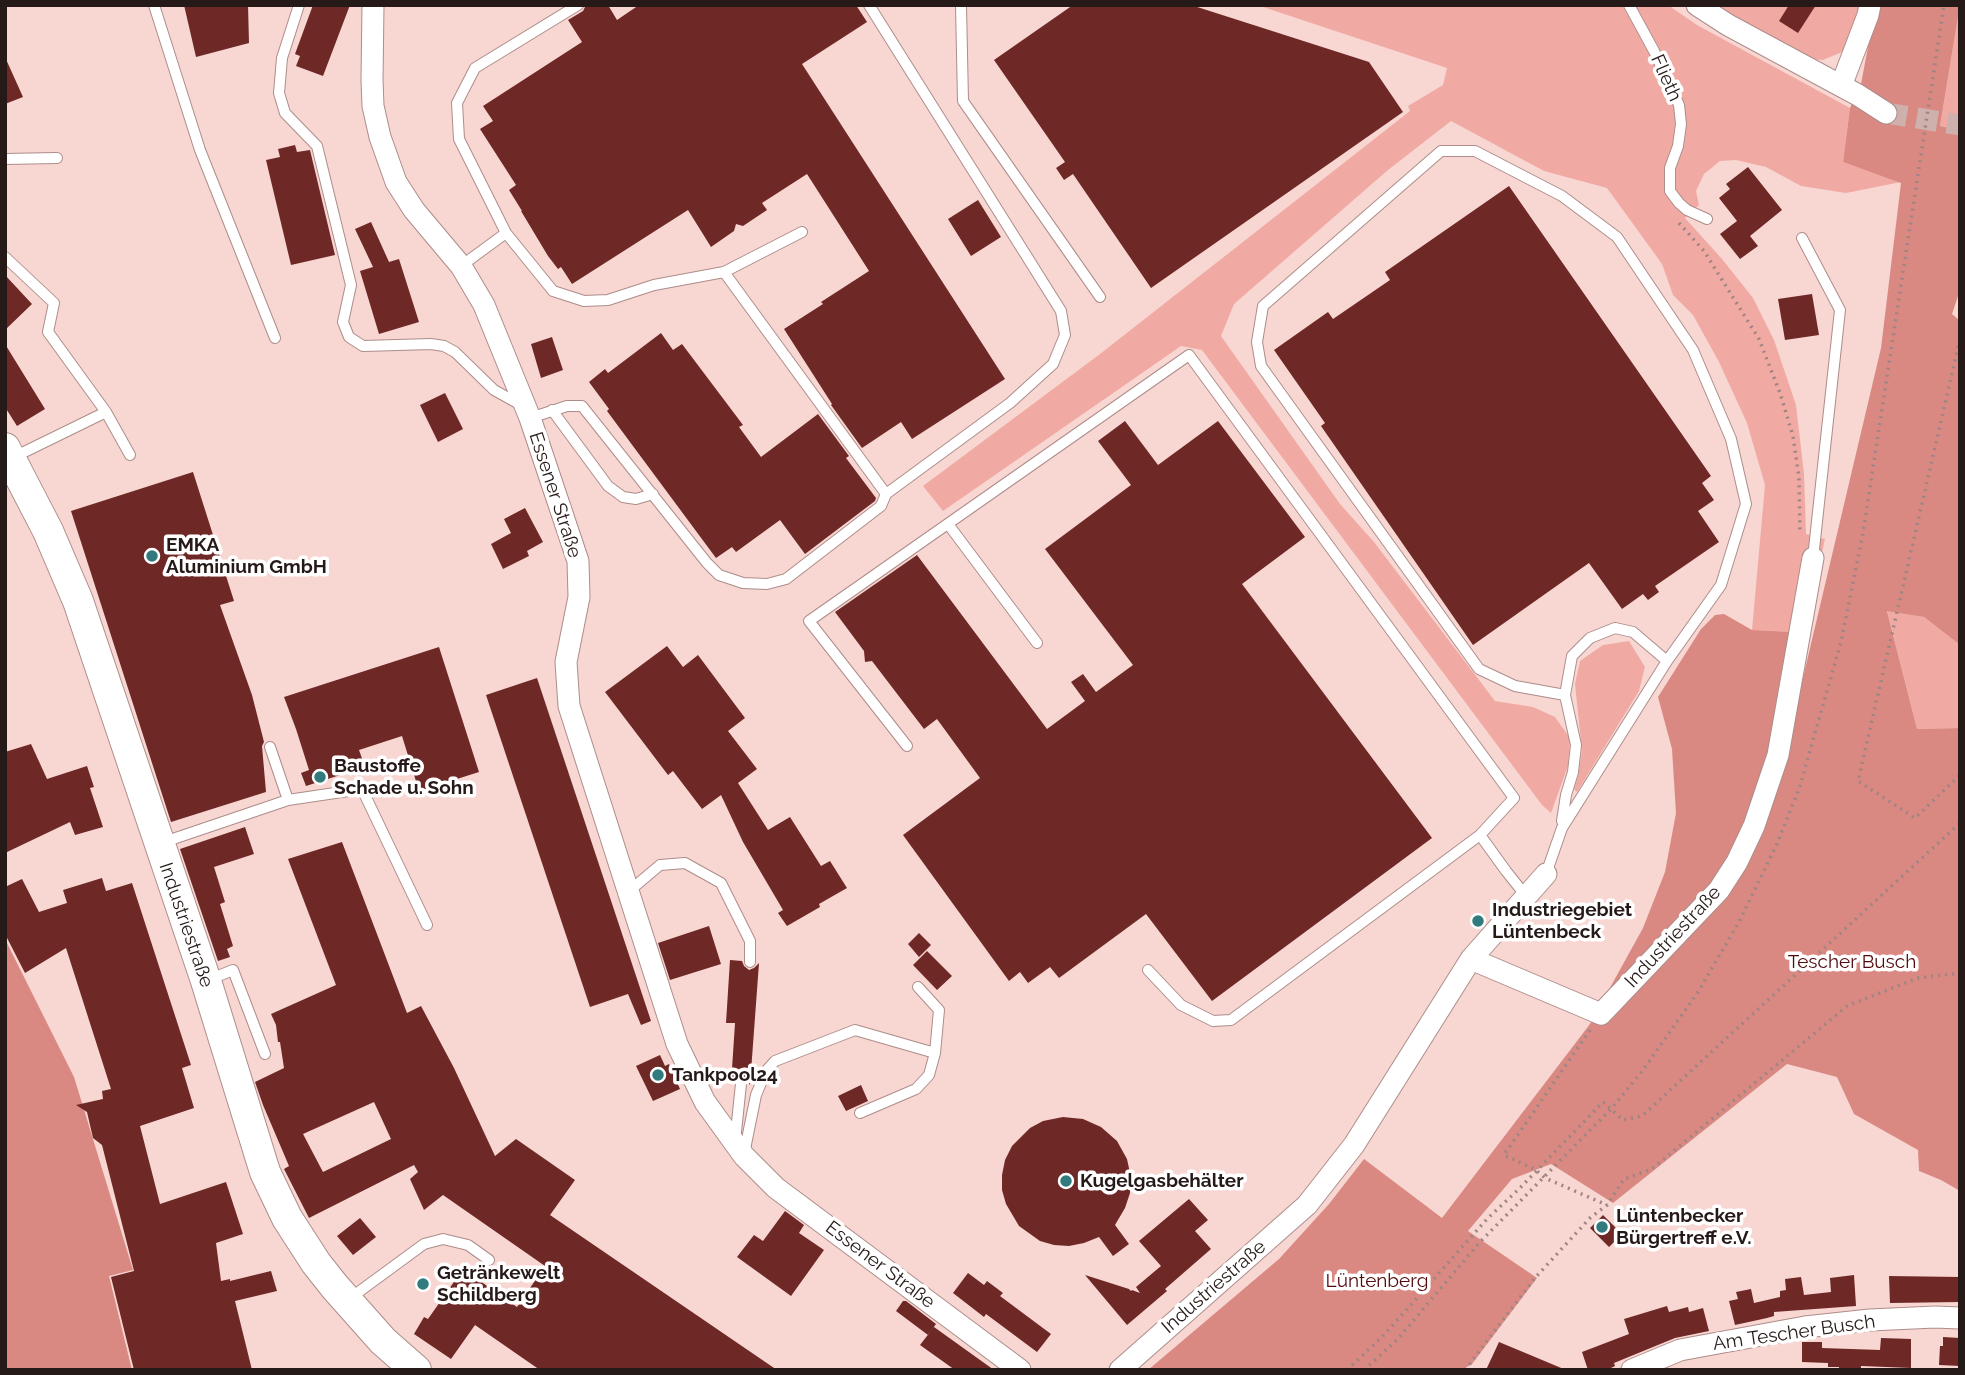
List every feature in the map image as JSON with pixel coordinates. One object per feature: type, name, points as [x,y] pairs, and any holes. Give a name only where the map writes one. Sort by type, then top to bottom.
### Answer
[{"type":"street","name":"Essener Straße","points":[[373,5],[373,106],[380,136],[397,182],[414,210],[461,266],[484,305],[528,412],[578,561],[579,597],[566,662],[569,706],[677,1044],[705,1102],[739,1150],[776,1188],[1020,1370]]},
{"type":"street","points":[[1697,5],[1886,113]]},
{"type":"street","points":[[1841,86],[1870,5]]},
{"type":"street","name":"Industriestraße","points":[[8,453],[48,531],[78,601],[206,981],[265,1172],[287,1218],[316,1263],[383,1341],[416,1370]]},
{"type":"street","name":"Industriestraße","points":[[1601,1014],[1719,890],[1737,862],[1754,826],[1778,755],[1812,566]]},
{"type":"street","name":"Industriestraße","points":[[1120,1370],[1307,1205],[1354,1145],[1471,959],[1546,874]]},
{"type":"street","points":[[1471,959],[1601,1014]]},
{"type":"street","name":"Am Tescher Busch","points":[[1632,1370],[1680,1350],[1805,1327],[1870,1320],[1960,1318]]},
{"type":"lane","points":[[154,5],[200,150],[275,338]]},
{"type":"lane","points":[[299,5],[282,58],[279,93],[285,113],[317,146],[351,285],[343,322],[349,337],[363,346],[444,346],[455,352],[494,390],[528,412],[582,406],[719,575],[743,583],[767,584],[786,579],[881,506],[887,495],[1010,403],[1053,364],[1065,335],[1061,311],[869,5]]},
{"type":"lane","points":[[578,5],[475,68],[457,103],[459,139],[506,233],[553,291],[584,301],[608,300],[654,285],[724,272],[802,232]]},
{"type":"lane","points":[[961,5],[963,101],[1100,297]]},
{"type":"lane","name":"Flieth","points":[[1629,5],[1679,105],[1681,124],[1678,146],[1670,168],[1670,191],[1687,210],[1707,219]]},
{"type":"lane","points":[[1562,828],[1667,661],[1721,585],[1746,504],[1731,439],[1693,350],[1617,237],[1562,196],[1475,151],[1441,150],[1263,306],[1256,342],[1261,366],[1479,669],[1515,686],[1565,695]]},
{"type":"lane","points":[[5,159],[57,158]]},
{"type":"lane","points":[[461,266],[506,233]]},
{"type":"lane","points":[[1802,238],[1840,310],[1812,566]]},
{"type":"lane","points":[[5,257],[54,303],[48,332],[106,412],[130,455]]},
{"type":"lane","points":[[724,272],[887,495]]},
{"type":"lane","points":[[907,746],[809,621],[1189,355],[1514,799],[1480,835],[1231,1020],[1213,1021],[1181,1005],[1148,970]]},
{"type":"lane","points":[[552,410],[608,486],[623,497],[636,499],[653,494]]},
{"type":"lane","points":[[8,453],[106,412]]},
{"type":"lane","points":[[948,524],[1037,643]]},
{"type":"lane","points":[[1546,874],[1562,828],[1566,795],[1573,772],[1576,745],[1565,695],[1572,656],[1590,638],[1615,628],[1633,632],[1667,661]]},
{"type":"lane","points":[[270,747],[288,800]]},
{"type":"lane","points":[[159,844],[288,800],[362,789],[427,925]]},
{"type":"lane","points":[[1480,835],[1526,896]]},
{"type":"lane","points":[[628,892],[660,864],[685,863],[721,883],[750,941],[750,962]]},
{"type":"lane","points":[[206,981],[233,970],[265,1054]]},
{"type":"lane","points":[[860,1113],[916,1089],[929,1075],[935,1053],[939,1010],[918,987]]},
{"type":"lane","points":[[739,1150],[756,1095],[766,1071],[775,1061],[855,1030],[935,1053]]},
{"type":"lane","points":[[739,1150],[741,1084]]},
{"type":"lane","points":[[347,1301],[424,1244],[443,1239],[468,1245],[489,1260]]},
{"type":"path","points":[[1678,222],[1704,250],[1759,339],[1793,436],[1799,478],[1799,557],[1812,566]]},
{"type":"path","points":[[1960,339],[1858,781],[1915,817],[1960,775]]},
{"type":"path","points":[[1347,1370],[1384,1335],[1467,1241],[1603,1102],[1623,1120],[1642,1116],[1960,823]]},
{"type":"path","points":[[1465,1370],[1534,1279],[1590,1218],[1607,1205],[1624,1179],[1652,1169],[1847,1006],[1918,978],[1960,973]]},
{"type":"path","points":[[1601,1014],[1504,1155],[1536,1170],[1545,1178],[1607,1205]]},
{"type":"path","points":[[1364,1370],[1396,1340],[1479,1243],[1545,1178]]},
{"type":"shaded area","points":[[1257,5],[1668,5],[1697,25],[1850,108],[1843,162],[1901,182],[1846,193],[1801,186],[1766,167],[1736,160],[1720,161],[1704,174],[1696,191],[1699,205],[1685,218],[1753,298],[1774,340],[1796,405],[1804,474],[1806,534],[1825,539],[1806,622],[1793,632],[1752,630],[1765,485],[1747,423],[1719,362],[1693,315],[1673,295],[1662,264],[1607,188],[1544,171],[1451,121],[1388,170],[1234,304],[1221,336],[1340,504],[1374,542],[1495,701],[1533,707],[1555,717],[1570,738],[1568,766],[1551,813],[1542,805],[1202,350],[1181,346],[943,511],[923,486],[1100,354],[1410,111],[1408,106],[1443,85],[1447,68]]},
{"type":"shaded area","points":[[1707,5],[1861,5],[1854,34],[1842,52],[1823,60],[1807,59]]},
{"type":"shaded area","points":[[1960,5],[1960,129],[1940,126]]},
{"type":"shaded area","points":[[1887,610],[1924,617],[1960,645],[1960,728],[1917,729]]},
{"type":"shaded area","points":[[1629,641],[1645,667],[1639,691],[1577,792],[1574,789],[1582,751],[1575,684],[1580,661],[1603,645]]},
{"type":"green space","points":[[1876,5],[1960,5],[1940,126],[1960,130],[1960,290],[1952,314],[1960,321],[1960,645],[1924,617],[1887,611],[1917,729],[1960,728],[1960,1191],[1919,1171],[1918,1150],[1854,1114],[1837,1077],[1787,1064],[1613,1203],[1551,1164],[1512,1179],[1468,1231],[1537,1278],[1472,1364],[1462,1370],[1148,1370],[1279,1259],[1329,1204],[1364,1159],[1442,1218],[1590,1024],[1643,928],[1665,872],[1676,813],[1672,749],[1658,697],[1701,629],[1715,615],[1724,614],[1752,630],[1793,632],[1789,737],[1881,348],[1901,183],[1843,162],[1850,108],[1861,84]]},
{"type":"green space","points":[[5,939],[74,1077],[133,1270],[109,1276],[132,1370],[5,1370]]},
{"type":"building","points":[[184,5],[248,5],[249,43],[196,57]]},
{"type":"building","points":[[313,5],[350,5],[323,76],[296,66],[300,56],[295,54]]},
{"type":"building","points":[[586,5],[608,5],[617,20],[639,5],[856,5],[867,22],[802,64],[1005,379],[912,439],[901,422],[862,448],[831,405],[784,329],[869,271],[807,174],[762,203],[767,210],[743,226],[736,224],[734,231],[711,247],[688,210],[572,284],[561,267],[558,269],[548,256],[521,211],[509,190],[516,185],[480,129],[493,121],[483,106],[582,42],[568,20],[583,11]]},
{"type":"building","points":[[1073,5],[1191,5],[1369,62],[1403,112],[1151,288],[1073,174],[1064,180],[1056,168],[1065,162],[994,60]]},
{"type":"building","points":[[1789,5],[1816,5],[1798,33],[1779,21]]},
{"type":"building","points":[[5,57],[23,97],[5,104]]},
{"type":"building","points":[[295,145],[297,152],[310,150],[335,255],[291,265],[266,160],[280,157],[278,149]]},
{"type":"building","points":[[1748,167],[1782,210],[1750,236],[1758,246],[1740,259],[1720,234],[1737,221],[1719,198],[1730,189],[1726,184]]},
{"type":"building","points":[[1509,186],[1711,476],[1702,483],[1714,500],[1698,511],[1719,542],[1655,586],[1659,592],[1648,600],[1643,594],[1622,609],[1589,563],[1473,645],[1321,426],[1325,423],[1274,350],[1328,312],[1333,319],[1390,280],[1385,272]]},
{"type":"building","points":[[978,200],[1001,237],[971,256],[948,219]]},
{"type":"building","points":[[371,222],[389,262],[399,259],[419,322],[379,334],[360,271],[373,267],[355,229]]},
{"type":"building","points":[[5,275],[32,304],[5,330]]},
{"type":"building","points":[[1812,294],[1819,335],[1785,340],[1778,299]]},
{"type":"building","points":[[661,333],[673,350],[682,344],[743,425],[739,427],[761,457],[818,414],[849,456],[846,458],[876,498],[875,501],[805,554],[780,520],[736,552],[732,547],[716,558],[607,411],[609,409],[589,382],[605,369],[608,373]]},
{"type":"building","points":[[552,337],[563,370],[541,378],[531,344]]},
{"type":"building","points":[[5,344],[45,409],[17,426],[5,407]]},
{"type":"building","points":[[445,393],[463,429],[438,442],[420,405]]},
{"type":"building","points":[[1125,421],[1158,465],[1218,421],[1305,537],[1242,584],[1432,838],[1212,1001],[1146,914],[1059,978],[1050,967],[1028,983],[1020,972],[1009,981],[903,835],[980,778],[937,719],[924,729],[872,661],[865,662],[864,651],[835,612],[917,555],[1047,729],[1085,701],[1071,682],[1083,674],[1096,692],[1133,665],[1045,549],[1131,485],[1098,441]]},
{"type":"building","points":[[193,472],[234,601],[220,605],[252,695],[264,742],[262,746],[266,792],[171,822],[71,511]]},
{"type":"building","points":[[525,508],[543,542],[527,551],[529,556],[503,569],[491,544],[511,533],[504,519]]},
{"type":"building","points":[[667,646],[683,667],[698,655],[745,718],[728,731],[757,769],[738,783],[768,830],[790,817],[821,866],[830,861],[847,888],[787,926],[778,913],[783,910],[743,842],[721,795],[702,809],[673,771],[668,775],[605,692]]},
{"type":"building","points":[[439,647],[479,772],[419,791],[402,736],[359,750],[365,767],[306,786],[301,773],[309,770],[284,697]]},
{"type":"building","points":[[537,678],[651,1021],[641,1025],[628,994],[590,1007],[486,695]]},
{"type":"building","points":[[31,744],[47,779],[87,766],[94,787],[90,788],[103,827],[75,835],[70,822],[5,853],[5,752]]},
{"type":"building","points":[[245,827],[254,854],[214,867],[225,902],[220,904],[233,946],[227,949],[230,957],[218,961],[180,849]]},
{"type":"building","points":[[342,842],[407,1013],[421,1006],[454,1068],[495,1156],[516,1139],[575,1180],[550,1215],[777,1370],[540,1370],[475,1325],[451,1359],[414,1334],[424,1317],[428,1319],[463,1269],[517,1307],[545,1266],[443,1195],[424,1210],[410,1179],[418,1172],[414,1165],[309,1218],[284,1169],[289,1166],[255,1082],[284,1068],[276,1025],[271,1014],[336,985],[288,859]],"holes":[[[374,1102],[391,1139],[323,1172],[303,1134]]]},
{"type":"building","points":[[102,878],[106,891],[132,883],[191,1065],[182,1068],[194,1108],[140,1126],[160,1204],[226,1182],[243,1234],[216,1243],[221,1281],[271,1271],[277,1291],[235,1301],[252,1370],[134,1370],[111,1277],[134,1271],[102,1145],[93,1138],[87,1112],[76,1105],[103,1099],[102,1091],[111,1089],[66,948],[25,973],[5,934],[5,887],[22,879],[39,912],[67,903],[63,890]]},
{"type":"building","points":[[709,926],[721,964],[670,980],[658,943]]},
{"type":"building","points":[[919,933],[931,945],[919,957],[908,944]]},
{"type":"building","points":[[927,951],[952,976],[937,990],[913,965]]},
{"type":"building","points":[[730,960],[742,961],[749,970],[759,963],[750,1085],[746,1078],[741,1076],[731,1084],[735,1023],[726,1023]]},
{"type":"building","points":[[660,1055],[665,1066],[669,1064],[680,1089],[653,1101],[636,1066]]},
{"type":"building","points":[[861,1085],[868,1101],[846,1111],[838,1096]]},
{"type":"building","name":"Kugelgasbehälter","points":[[1063,1117],[1083,1119],[1101,1127],[1117,1141],[1127,1159],[1130,1193],[1115,1225],[1129,1244],[1113,1256],[1099,1237],[1069,1246],[1040,1241],[1019,1226],[1006,1204],[1002,1175],[1012,1146],[1030,1128],[1043,1121]]},
{"type":"building","points":[[1189,1199],[1208,1220],[1195,1231],[1211,1249],[1127,1325],[1085,1275],[1140,1293],[1136,1287],[1161,1266],[1139,1241]]},
{"type":"building","points":[[785,1211],[804,1225],[799,1233],[824,1250],[791,1296],[737,1257],[754,1235],[763,1241]]},
{"type":"building","points":[[1603,1215],[1622,1234],[1609,1247],[1590,1228]]},
{"type":"building","points":[[360,1218],[376,1237],[353,1255],[337,1236]]},
{"type":"building","points":[[968,1273],[984,1285],[987,1281],[1003,1293],[1000,1296],[1051,1334],[1037,1352],[953,1293]]},
{"type":"building","points":[[1854,1275],[1856,1306],[1774,1312],[1774,1316],[1735,1325],[1729,1301],[1738,1299],[1736,1292],[1751,1289],[1754,1303],[1780,1297],[1780,1291],[1786,1290],[1785,1279],[1801,1277],[1804,1295],[1831,1292],[1830,1278]]},
{"type":"building","points":[[1889,1276],[1960,1277],[1960,1302],[1890,1303]]},
{"type":"building","points":[[903,1301],[936,1324],[928,1335],[896,1311]]},
{"type":"building","points":[[1667,1306],[1669,1312],[1688,1307],[1689,1312],[1703,1308],[1709,1331],[1675,1338],[1614,1363],[1615,1366],[1607,1370],[1588,1370],[1582,1352],[1629,1334],[1624,1319]]},
{"type":"building","points":[[934,1327],[994,1370],[955,1370],[920,1345]]},
{"type":"building","points":[[1943,1337],[1960,1338],[1960,1366],[1939,1365]]},
{"type":"building","points":[[1881,1338],[1911,1339],[1911,1368],[1861,1366],[1861,1370],[1839,1370],[1839,1367],[1828,1367],[1828,1363],[1802,1362],[1802,1342],[1822,1342],[1822,1348],[1880,1350]]},
{"type":"building","points":[[1499,1342],[1535,1357],[1566,1370],[1486,1370]]},
{"type":"tunnel","points":[[1886,113],[1960,125]]},
{"type":"place","name":"EMKA Aluminium GmbH","points":[[152,556]]},
{"type":"place","name":"Baustoffe Schade u. Sohn","points":[[320,777]]},
{"type":"place","name":"Industriegebiet Lüntenbeck","points":[[1478,921]]},
{"type":"place","name":"Tankpool24","points":[[658,1075]]},
{"type":"place","name":"Kugelgasbehälter","points":[[1066,1181]]},
{"type":"place","name":"Lüntenbecker Bürgertreff e.V.","points":[[1602,1227]]},
{"type":"place","name":"Getränkewelt Schildberg","points":[[423,1284]]},
{"type":"park label","name":"Tescher Busch","points":[[1852,962]]},
{"type":"park label","name":"Lüntenberg","points":[[1377,1281]]}]
